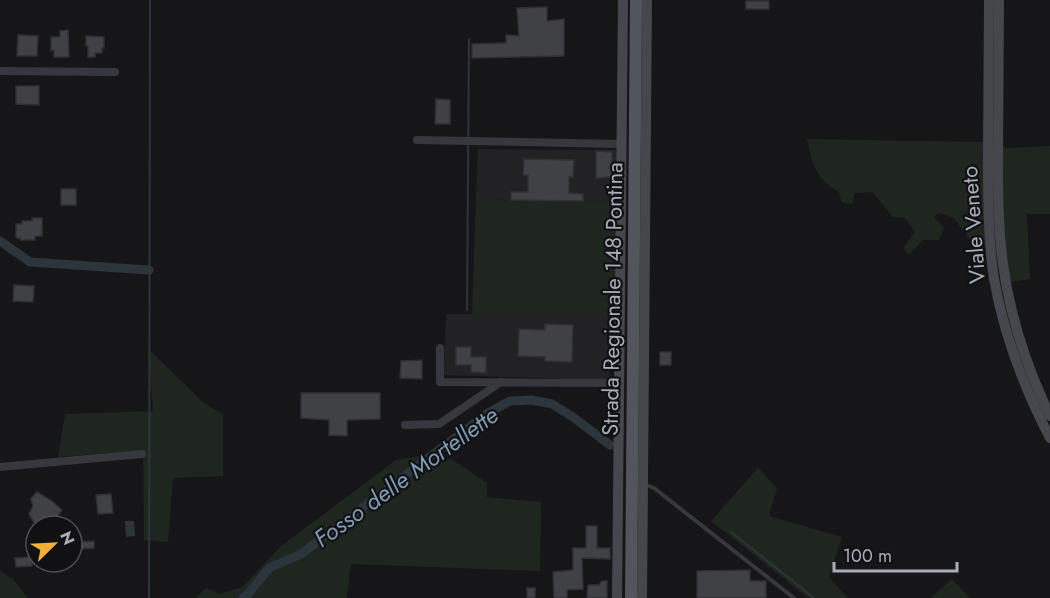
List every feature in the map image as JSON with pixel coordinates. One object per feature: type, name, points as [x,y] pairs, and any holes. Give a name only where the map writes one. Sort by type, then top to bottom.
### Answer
[{"type":"main road","name":"Strada Regionale 148 Pontina","points":[[631,598],[636,0]]},
{"type":"street","points":[[617,598],[623,0]]},
{"type":"street","points":[[642,598],[647,0]]},
{"type":"street","name":"Viale Veneto","points":[[989,0],[988,172],[993,271],[1001,313],[1015,357],[1050,438]]},
{"type":"street","name":"Viale Veneto","points":[[999,0],[998,176],[1003,265],[1019,337],[1050,416]]},
{"type":"street","points":[[0,71],[115,72]]},
{"type":"street","points":[[417,140],[622,144]]},
{"type":"street","points":[[440,348],[440,382],[620,383]]},
{"type":"street","points":[[405,425],[439,424],[502,381]]},
{"type":"street","points":[[0,467],[142,454]]},
{"type":"lane","points":[[642,484],[654,488],[794,598]]},
{"type":"shaded area","points":[[807,139],[984,142],[1008,148],[1050,146],[1050,214],[1027,214],[1030,279],[1010,282],[1006,262],[985,245],[970,240],[954,218],[939,213],[934,217],[944,228],[939,240],[923,240],[909,255],[903,248],[915,232],[905,218],[893,217],[872,192],[855,193],[852,204],[842,203],[839,192],[825,182],[816,170]]},
{"type":"shaded area","points":[[478,149],[618,150],[618,202],[476,198]]},
{"type":"shaded area","points":[[476,198],[618,202],[616,308],[609,314],[472,314]]},
{"type":"shaded area","points":[[446,314],[609,314],[613,319],[609,325],[613,332],[609,337],[613,344],[609,350],[612,356],[609,361],[612,367],[609,373],[612,380],[444,375]]},
{"type":"shaded area","points":[[148,349],[203,402],[223,415],[223,476],[173,478],[168,542],[144,540],[143,450],[58,457],[65,414],[153,411]]},
{"type":"shaded area","points":[[419,456],[421,467],[450,458],[487,483],[487,497],[541,502],[540,571],[351,564],[347,598],[196,598],[206,588],[220,594],[242,587],[281,546],[396,460]]},
{"type":"shaded area","points":[[758,468],[777,488],[769,516],[842,537],[829,577],[848,598],[808,598],[711,521]]},
{"type":"shaded area","points":[[125,521],[134,521],[135,536],[126,537]]},
{"type":"shaded area","points":[[0,571],[13,579],[28,598],[0,598]]},
{"type":"shaded area","points":[[952,579],[970,598],[931,598]]},
{"type":"building","points":[[746,1],[769,1],[769,9],[746,9]]},
{"type":"building","points":[[547,7],[547,21],[564,19],[564,56],[472,58],[472,44],[506,43],[506,35],[519,36],[517,8]]},
{"type":"building","points":[[68,30],[69,57],[54,57],[54,50],[51,51],[51,37],[60,37],[60,31]]},
{"type":"building","points":[[18,35],[38,36],[37,56],[17,56]]},
{"type":"building","points":[[86,36],[104,37],[102,53],[95,53],[95,57],[88,57]]},
{"type":"building","points":[[16,86],[39,86],[39,105],[16,104]]},
{"type":"building","points":[[436,99],[450,100],[450,124],[435,124]]},
{"type":"building","points":[[596,151],[612,152],[612,177],[596,178]]},
{"type":"building","points":[[524,159],[574,160],[573,177],[569,177],[569,193],[583,194],[583,201],[511,200],[511,192],[528,192],[528,175],[523,175]]},
{"type":"building","points":[[61,189],[76,189],[76,205],[61,205]]},
{"type":"building","points":[[32,218],[42,218],[42,236],[35,236],[35,240],[16,238],[16,224],[22,224],[22,221],[32,221]]},
{"type":"building","points":[[14,285],[34,286],[33,302],[13,301]]},
{"type":"building","points":[[545,324],[573,325],[572,362],[545,361],[545,357],[518,356],[519,329],[545,330]]},
{"type":"building","points":[[456,347],[471,347],[471,357],[486,357],[486,373],[471,372],[471,365],[456,365]]},
{"type":"building","points":[[660,352],[671,352],[671,365],[660,365]]},
{"type":"building","points":[[422,360],[422,379],[400,378],[401,361]]},
{"type":"building","points":[[301,393],[380,393],[380,419],[347,420],[347,436],[329,435],[329,420],[301,418]]},
{"type":"building","points":[[37,492],[62,510],[59,514],[29,514],[33,506],[31,499]]},
{"type":"building","points":[[111,494],[113,513],[98,514],[96,495]]},
{"type":"building","points":[[586,526],[597,526],[597,548],[610,548],[610,559],[582,558],[583,589],[567,590],[567,598],[554,598],[553,572],[573,570],[573,548],[586,548]]},
{"type":"building","points":[[94,541],[94,548],[84,549],[84,542]]},
{"type":"building","points":[[24,557],[24,566],[16,567],[15,558]]},
{"type":"building","points":[[750,570],[750,581],[766,581],[766,598],[697,598],[697,571]]},
{"type":"building","points":[[602,581],[607,581],[607,598],[587,598],[588,585],[599,585]]},
{"type":"building","points":[[527,588],[535,588],[535,598],[527,598]]},
{"type":"waterway","points":[[149,598],[150,0]]},
{"type":"waterway","points":[[467,310],[469,39]]},
{"type":"waterway","points":[[0,241],[30,262],[149,270]]},
{"type":"waterway","name":"Fosso delle Mortellette","points":[[243,598],[269,568],[301,554],[488,413],[510,401],[532,400],[552,404],[610,445]]},
{"type":"waterway","name":"Fosso delle Mortellette","points":[[731,532],[814,598]]}]
